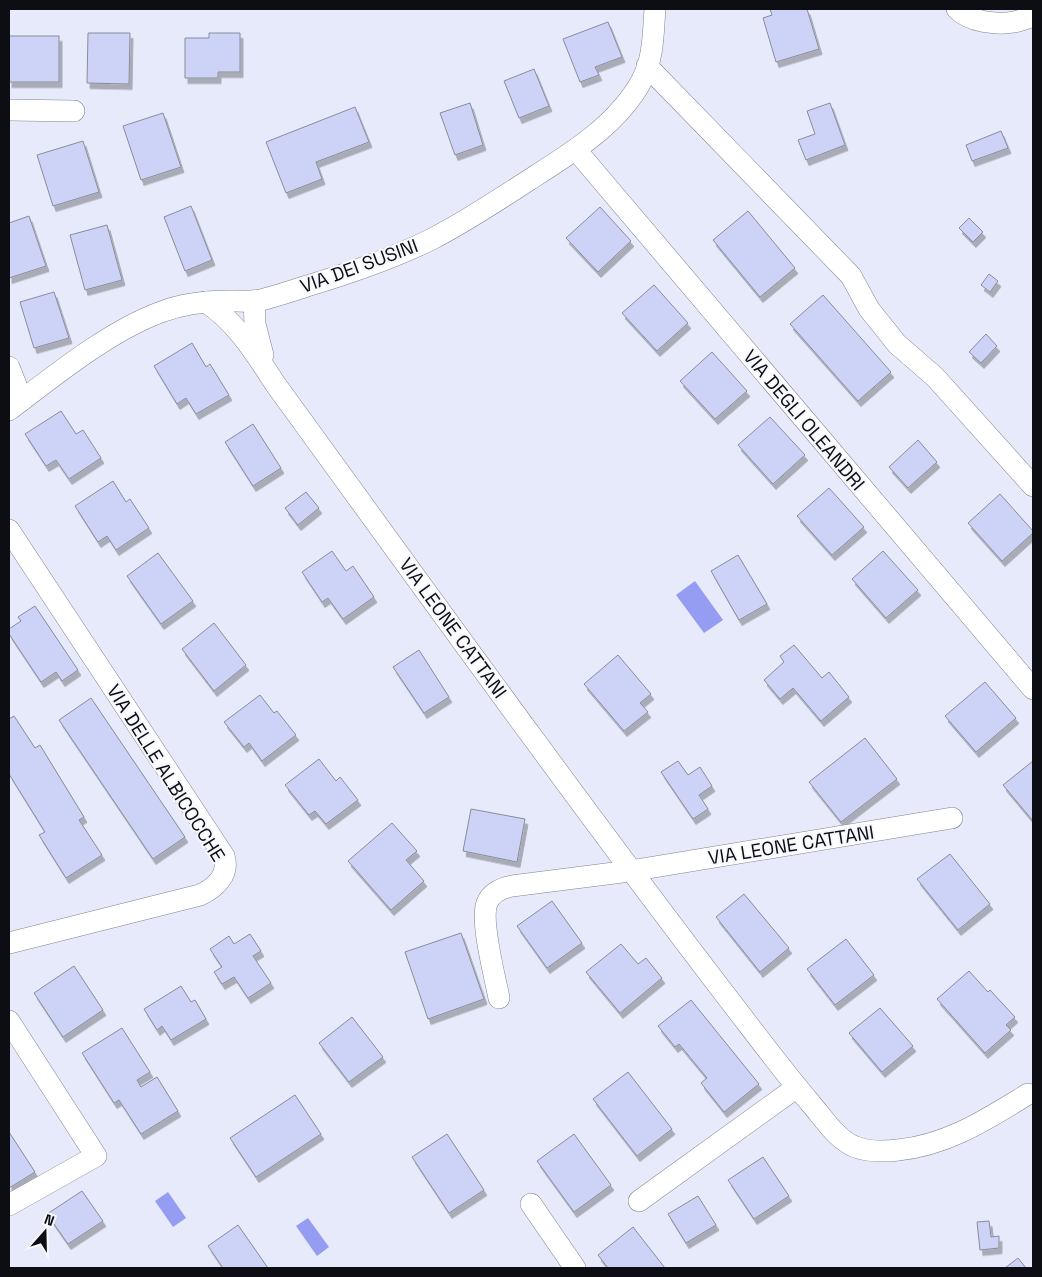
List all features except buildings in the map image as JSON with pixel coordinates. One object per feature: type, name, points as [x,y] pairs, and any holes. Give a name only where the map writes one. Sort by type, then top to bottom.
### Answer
[{"type":"street","name":"VIA DEI SUSINI","points":[[15,405],[55,374],[128,326],[168,309],[206,302],[254,301],[343,275],[416,247],[479,212],[576,150],[604,126],[628,101],[643,78],[647,66],[652,47],[655,9]]},
{"type":"street","points":[[958,9],[962,13],[984,22],[1014,22],[1033,16]]},
{"type":"street","points":[[647,66],[851,276],[869,309],[897,344],[935,378],[1033,486]]},
{"type":"street","points":[[9,110],[74,111]]},
{"type":"street","name":"VIA DEGLI OLEANDRI","points":[[576,150],[1033,690]]},
{"type":"street","name":"VIA LEONE CATTANI","points":[[254,301],[255,324],[259,345],[276,385]]},
{"type":"street","name":"VIA LEONE CATTANI","points":[[206,302],[218,310],[236,327],[276,385],[630,871],[797,1087],[839,1136],[852,1145],[875,1152],[914,1148],[954,1136],[1032,1094]]},
{"type":"street","points":[[9,367],[15,405]]},
{"type":"street","name":"VIA DELLE ALBICOCCHE","points":[[9,530],[224,856],[226,864],[222,878],[216,886],[200,895],[9,943]]},
{"type":"street","name":"VIA LEONE CATTANI","points":[[499,998],[485,918],[487,904],[494,894],[508,887],[630,871],[952,818]]},
{"type":"street","points":[[9,1020],[96,1156],[9,1205]]},
{"type":"street","points":[[639,1201],[797,1087]]},
{"type":"street","points":[[531,1204],[575,1268]]},
{"type":"water","points":[[695,581],[723,620],[704,633],[676,595]]},
{"type":"water","points":[[168,1192],[186,1218],[173,1227],[155,1201]]},
{"type":"water","points":[[308,1218],[329,1247],[317,1256],[296,1226]]}]
